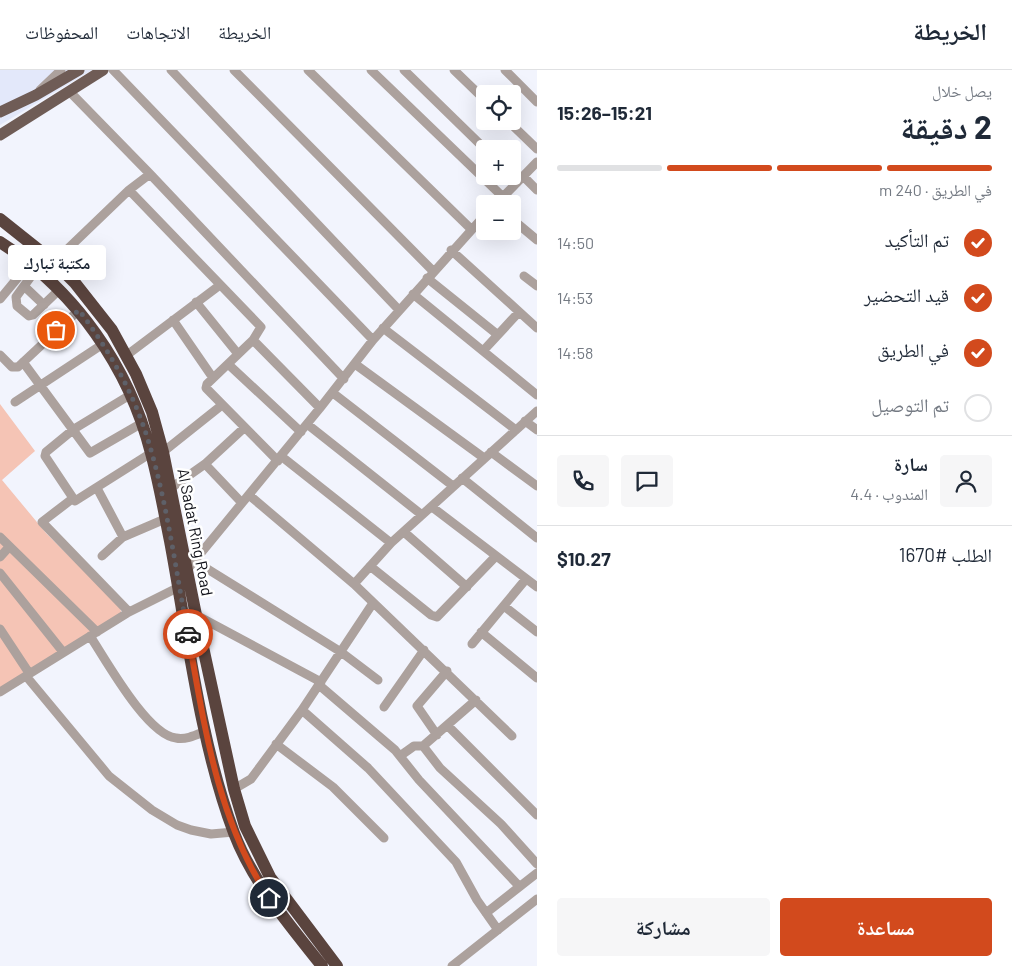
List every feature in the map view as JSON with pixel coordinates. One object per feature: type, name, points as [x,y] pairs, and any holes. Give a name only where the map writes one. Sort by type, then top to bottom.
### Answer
[{"type":"highway","name":"Al Sadat Ring Road","points":[[3,225],[54,262],[94,306],[127,355],[152,412],[165,518],[202,713],[234,832],[249,866],[269,898],[322,966]]},
{"type":"highway","name":"Al Sadat Ring Road","points":[[0,242],[34,265],[79,310],[103,344],[130,394],[171,488],[190,565],[196,615],[234,789],[248,834],[270,877],[337,966]]},
{"type":"highway","points":[[202,713],[212,716],[217,711]]},
{"type":"main road","points":[[11,127],[1,111],[36,95],[79,70]]},
{"type":"main road","points":[[0,135],[103,70]]},
{"type":"street","points":[[36,95],[61,70]]},
{"type":"street","points":[[113,70],[373,340]]},
{"type":"street","points":[[171,70],[399,310]]},
{"type":"street","points":[[234,70],[430,274],[498,336]]},
{"type":"street","points":[[308,70],[471,229]]},
{"type":"street","points":[[371,70],[494,195]]},
{"type":"street","points":[[404,70],[476,140]]},
{"type":"street","points":[[454,70],[476,91]]},
{"type":"street","points":[[504,70],[537,102]]},
{"type":"street","points":[[69,91],[344,379]]},
{"type":"street","points":[[517,130],[537,149]]},
{"type":"street","points":[[521,175],[537,162]]},
{"type":"street","points":[[54,262],[129,190],[150,174]]},
{"type":"street","points":[[521,179],[537,190]]},
{"type":"street","points":[[503,195],[511,185]]},
{"type":"street","points":[[129,190],[261,327],[253,340],[213,378],[206,388],[244,428],[279,458],[390,543]]},
{"type":"street","points":[[378,680],[341,652],[190,565],[301,432],[383,328],[476,224]]},
{"type":"street","points":[[521,227],[537,240]]},
{"type":"street","points":[[451,250],[537,328]]},
{"type":"street","points":[[34,265],[24,286],[16,296],[17,306],[30,316],[60,289]]},
{"type":"street","points":[[0,299],[34,265]]},
{"type":"street","points":[[524,276],[537,286]]},
{"type":"street","points":[[127,355],[220,285]]},
{"type":"street","points":[[24,286],[44,305]]},
{"type":"street","points":[[413,294],[537,395]]},
{"type":"street","points":[[196,302],[238,354]]},
{"type":"street","points":[[0,355],[14,368],[23,362],[79,310]]},
{"type":"street","points":[[483,351],[519,312]]},
{"type":"street","points":[[173,320],[213,378]]},
{"type":"street","points":[[383,328],[516,430]]},
{"type":"street","points":[[253,340],[320,408]]},
{"type":"street","points":[[15,402],[103,344]]},
{"type":"street","points":[[23,362],[90,453],[142,423]]},
{"type":"street","points":[[228,364],[301,432]]},
{"type":"street","points":[[355,364],[487,455],[537,486]]},
{"type":"street","points":[[332,393],[453,486]]},
{"type":"street","points":[[130,394],[74,429],[44,455],[72,499],[78,501],[157,453],[222,405]]},
{"type":"street","points":[[354,584],[390,543],[537,410]]},
{"type":"street","points":[[525,421],[537,430]]},
{"type":"street","points":[[307,424],[422,515]]},
{"type":"street","points":[[171,488],[204,464],[244,428]]},
{"type":"street","points":[[204,464],[242,503]]},
{"type":"street","points":[[462,478],[537,538]]},
{"type":"street","points":[[97,488],[123,537]]},
{"type":"street","points":[[249,495],[354,584],[447,671],[512,736]]},
{"type":"street","points":[[72,499],[42,522],[128,612]]},
{"type":"street","points":[[432,507],[537,588]]},
{"type":"street","points":[[102,556],[123,537],[165,518]]},
{"type":"street","points":[[404,532],[467,587]]},
{"type":"street","points":[[0,537],[58,592],[94,634],[121,686],[156,728],[175,738],[185,738],[206,731]]},
{"type":"street","points":[[0,557],[9,547]]},
{"type":"street","points":[[370,566],[435,617],[439,616],[496,556]]},
{"type":"street","points":[[0,573],[63,652]]},
{"type":"street","points":[[472,644],[526,579]]},
{"type":"street","points":[[0,692],[128,612],[178,587]]},
{"type":"street","points":[[234,789],[250,778],[302,710],[374,603]]},
{"type":"street","points":[[504,606],[537,632]]},
{"type":"street","points":[[196,615],[320,683],[373,729],[400,756],[419,780],[519,886]]},
{"type":"street","points":[[0,629],[27,674],[109,776],[152,810],[177,826],[211,834],[234,832]]},
{"type":"street","points":[[481,632],[537,678]]},
{"type":"street","points":[[384,707],[424,650]]},
{"type":"street","points":[[437,735],[417,706],[447,671]]},
{"type":"street","points":[[400,756],[414,746],[423,746],[476,700]]},
{"type":"street","points":[[302,710],[368,768],[456,862],[498,930]]},
{"type":"street","points":[[448,726],[537,815]]},
{"type":"street","points":[[276,744],[339,792],[384,838]]},
{"type":"street","points":[[423,746],[440,768],[501,824],[537,864]]},
{"type":"street","points":[[486,913],[537,873]]},
{"type":"street","points":[[452,966],[537,899]]},
{"type":"shaded area","points":[[0,70],[92,70],[0,125]]},
{"type":"shaded area","points":[[0,404],[35,451],[2,480],[46,533],[119,606],[122,614],[0,689]]},
{"type":"way so far","points":[[56,330],[79,310],[113,360],[130,394],[152,453],[188,634]]},
{"type":"place","name":"مكتبة تبارك","points":[[56,330]]},
{"type":"route","points":[[188,634],[206,731],[227,811],[249,866],[269,898]]}]
